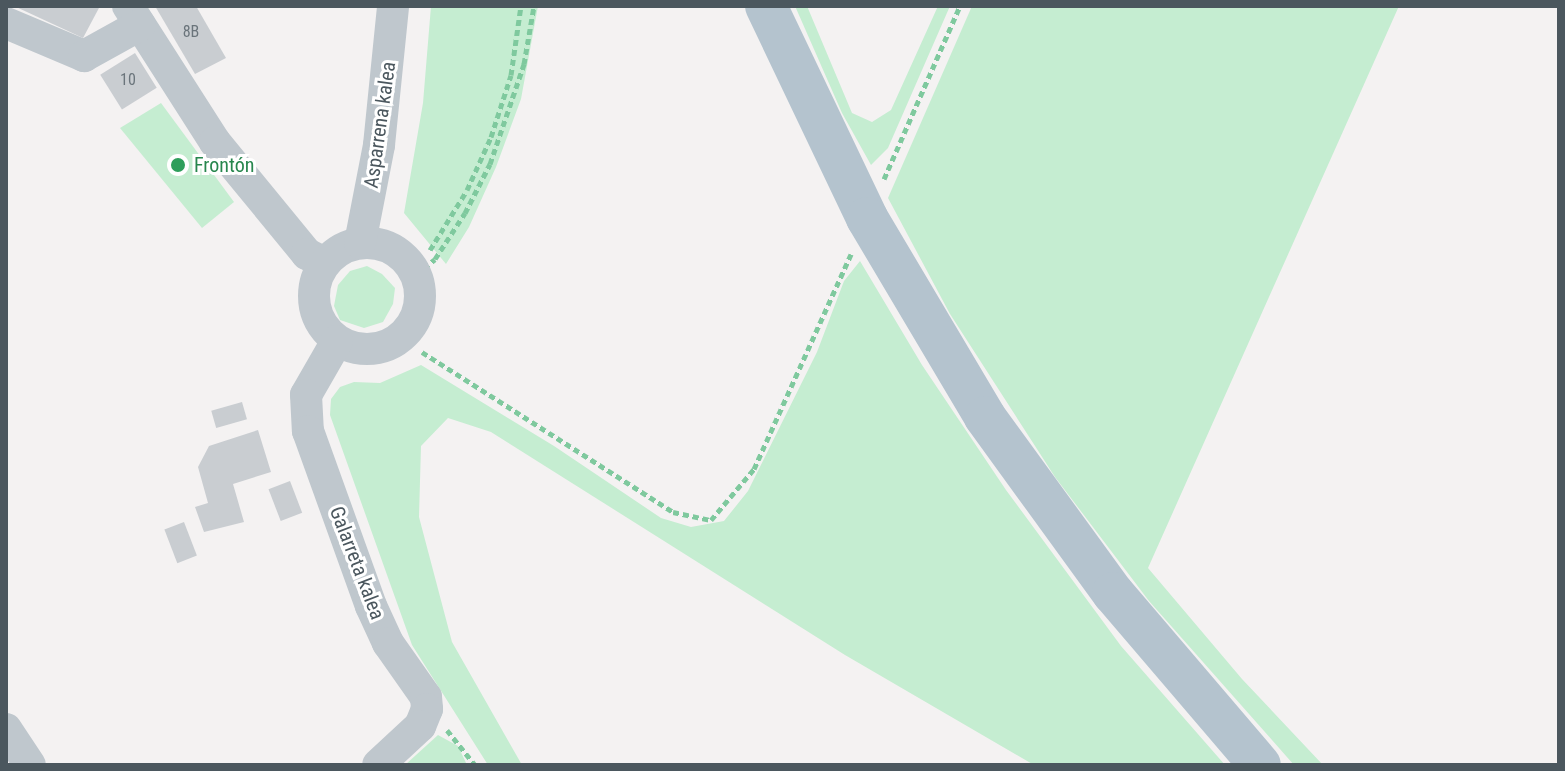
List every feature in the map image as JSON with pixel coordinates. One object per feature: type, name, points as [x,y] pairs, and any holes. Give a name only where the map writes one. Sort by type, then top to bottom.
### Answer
[{"type":"main road","points":[[766,6],[867,218],[985,417],[1050,509],[1181,677],[1260,765]]},
{"type":"street","name":"Asparrena kalea","points":[[360,243],[379,145],[393,6]]},
{"type":"street","points":[[6,23],[84,56],[134,16],[215,142],[307,254],[325,263]]},
{"type":"street","points":[[360,243],[393,249],[407,259],[423,262],[416,319],[402,337],[381,348],[358,349],[337,341],[322,325],[314,304],[315,282],[325,263],[341,249],[360,243]]},
{"type":"street","name":"Galarreta kalea","points":[[337,341],[306,395],[308,431],[371,606],[388,643],[426,697],[427,709]]},
{"type":"street","points":[[378,765],[420,726],[427,709]]},
{"type":"street","points":[[6,729],[30,765]]},
{"type":"path","points":[[423,262],[467,190],[491,137],[511,75],[521,6]]},
{"type":"path","points":[[423,262],[443,247],[490,164],[524,64],[534,6]]},
{"type":"path","points":[[422,352],[673,512],[711,520],[754,469],[960,6]]},
{"type":"path","points":[[427,709],[475,765]]},
{"type":"green space","points":[[431,6],[538,6],[521,99],[496,167],[469,227],[446,264],[404,213],[423,103]]},
{"type":"green space","points":[[795,6],[807,6],[852,113],[872,122],[891,110],[938,6],[950,6],[888,148],[871,165],[842,113]]},
{"type":"green space","points":[[972,6],[1399,6],[1148,568],[1242,679],[1323,765],[1294,765],[1149,601],[1055,477],[950,314],[888,198]]},
{"type":"green space","name":"Frontón","points":[[161,103],[234,202],[202,228],[120,128]]},
{"type":"green space","points":[[860,261],[922,365],[1006,490],[1121,646],[1225,765],[1034,765],[845,655],[491,432],[448,418],[421,446],[419,517],[452,642],[522,765],[488,765],[412,645],[330,415],[331,399],[340,387],[354,382],[380,383],[421,365],[554,446],[661,518],[691,527],[724,521],[748,491],[817,352],[844,281]]},
{"type":"green space","points":[[367,266],[382,274],[395,288],[393,304],[383,322],[364,328],[340,320],[334,306],[338,285],[350,271]]},
{"type":"green space","points":[[438,735],[458,746],[467,765],[405,765]]},
{"type":"building","points":[[14,6],[100,6],[83,38]]},
{"type":"building","points":[[155,6],[196,6],[226,58],[195,74]]},
{"type":"building","points":[[135,53],[157,88],[122,109],[100,75]]},
{"type":"building","points":[[242,402],[247,419],[216,428],[211,411]]},
{"type":"building","points":[[258,430],[271,472],[233,484],[244,522],[204,532],[195,507],[208,503],[198,467],[209,446]]},
{"type":"building","points":[[290,481],[302,513],[281,521],[269,489]]},
{"type":"building","points":[[184,522],[197,556],[177,563],[164,530]]},
{"type":"place","name":"Frontón","points":[[178,165]]}]
